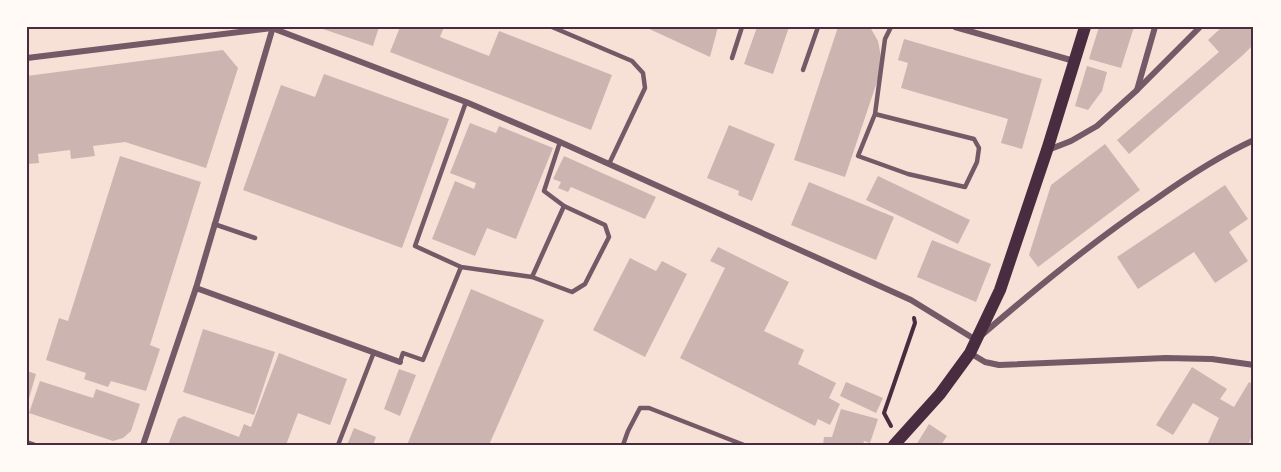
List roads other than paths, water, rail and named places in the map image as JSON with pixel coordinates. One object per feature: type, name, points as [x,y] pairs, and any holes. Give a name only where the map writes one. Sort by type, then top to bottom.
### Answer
[{"type":"main road","points":[[897,442],[940,394],[970,353],[1000,290],[1085,27]]},
{"type":"street","points":[[27,58],[272,27],[466,102],[560,142],[911,300],[976,340],[1060,268],[1125,219],[1179,182],[1232,150],[1254,140]]},
{"type":"street","points":[[143,445],[196,288],[272,27]]},
{"type":"street","points":[[955,27],[1074,61]]},
{"type":"street","points":[[1136,91],[1155,27]]},
{"type":"street","points":[[1047,150],[1071,141],[1097,126],[1200,27]]},
{"type":"street","points":[[196,288],[400,362]]},
{"type":"street","points":[[970,353],[985,362],[999,365],[1166,358],[1212,359],[1254,365]]},
{"type":"street","points":[[27,443],[33,445]]},
{"type":"lane","points":[[552,27],[633,61],[643,73],[645,88],[609,164]]},
{"type":"lane","points":[[732,58],[742,27]]},
{"type":"lane","points":[[803,70],[818,27]]},
{"type":"lane","points":[[874,114],[974,139],[980,148],[977,162],[965,187],[908,174],[858,156],[874,114],[885,39],[891,27]]},
{"type":"lane","points":[[466,102],[415,246],[461,267],[532,277],[572,292],[585,284],[609,237],[605,225],[564,206],[544,191],[560,142]]},
{"type":"lane","points":[[532,277],[564,206]]},
{"type":"lane","points":[[214,224],[255,238]]},
{"type":"lane","points":[[400,362],[403,353],[423,360],[461,267]]},
{"type":"lane","points":[[338,445],[374,352]]},
{"type":"lane","points":[[622,445],[640,408],[649,408],[744,445]]}]
